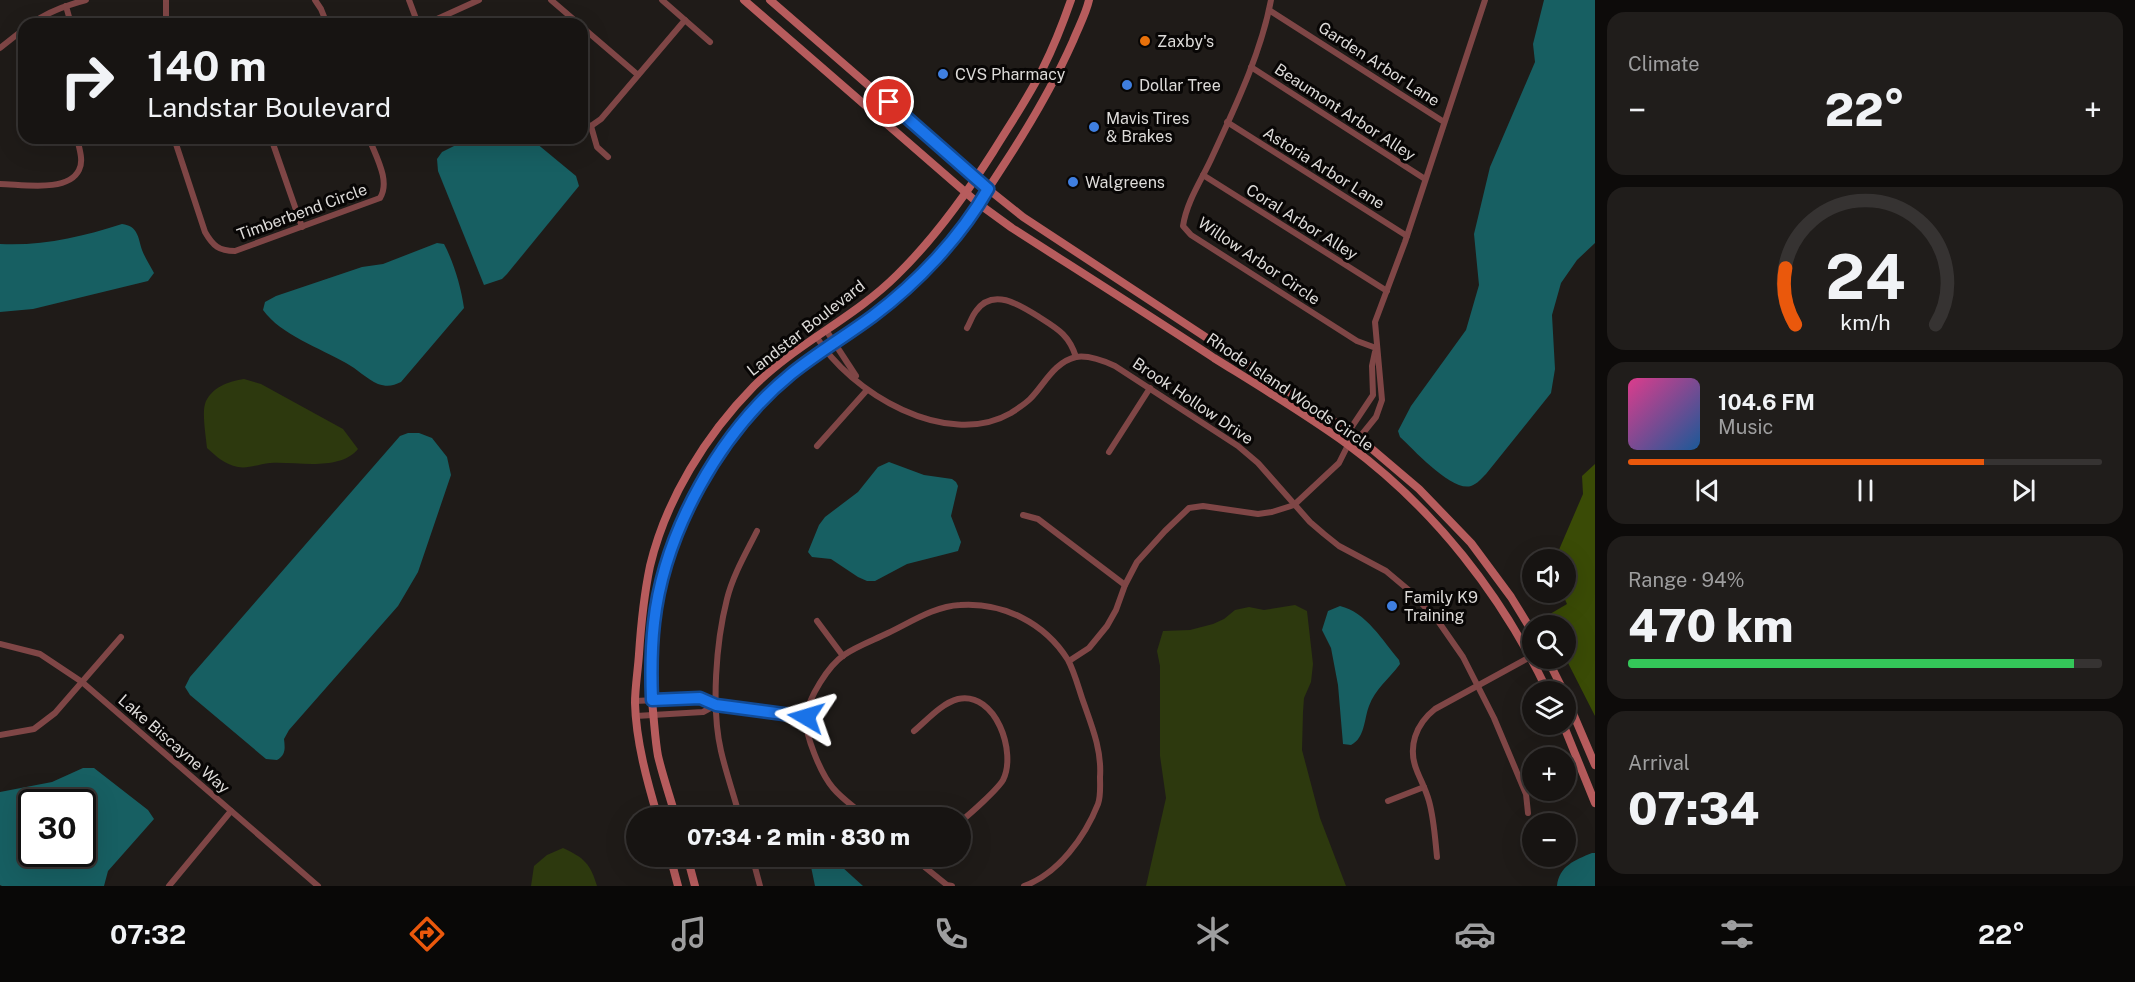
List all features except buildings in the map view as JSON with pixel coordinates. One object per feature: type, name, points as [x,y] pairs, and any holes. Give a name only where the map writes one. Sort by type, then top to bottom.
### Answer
[{"type":"main road","name":"Rhode Island Woods Circle","points":[[744,0],[966,194],[1021,234],[1348,445],[1411,499],[1460,551],[1486,584],[1522,640]]},
{"type":"main road","name":"Rhode Island Woods Circle","points":[[770,0],[1023,217],[1359,438],[1419,489],[1472,543],[1522,615]]},
{"type":"main road","name":"Landstar Boulevard","points":[[655,807],[642,757],[636,716],[641,617],[651,566],[666,518],[693,465],[730,413],[764,378],[896,277],[933,237],[966,194],[1018,113],[1043,68],[1071,0]]},
{"type":"main road","name":"Landstar Boulevard","points":[[673,807],[658,755],[653,714],[651,668],[654,621],[665,571],[681,524],[706,475],[740,426],[773,389],[909,287],[980,204],[1059,74],[1089,0]]},
{"type":"main road","points":[[771,24],[783,10]]},
{"type":"main road","points":[[1576,720],[1595,765]]},
{"type":"main road","points":[[1567,735],[1595,803]]},
{"type":"main road","points":[[673,867],[678,886]]},
{"type":"main road","points":[[690,867],[695,886]]},
{"type":"street","points":[[39,18],[86,0]]},
{"type":"street","points":[[165,0],[166,18]]},
{"type":"street","points":[[315,0],[325,18]]},
{"type":"street","points":[[409,0],[416,18]]},
{"type":"street","points":[[439,18],[479,0]]},
{"type":"street","points":[[551,0],[572,18]]},
{"type":"street","points":[[662,0],[710,42]]},
{"type":"street","name":"Willow Arbor Circle","points":[[1271,0],[1251,67],[1186,210],[1183,226],[1191,235],[1356,341],[1376,348]]},
{"type":"street","points":[[1348,445],[1359,438],[1376,417],[1382,400],[1375,322],[1407,236],[1485,0]]},
{"type":"street","points":[[66,6],[69,18]]},
{"type":"street","name":"Garden Arbor Lane","points":[[1269,10],[1444,122]]},
{"type":"street","points":[[591,126],[601,118],[685,20]]},
{"type":"street","points":[[588,32],[638,75]]},
{"type":"street","points":[[0,48],[18,34]]},
{"type":"street","name":"Beaumont Arbor Alley","points":[[1251,67],[1425,179]]},
{"type":"street","name":"Astoria Arbor Lane","points":[[1227,122],[1407,236]]},
{"type":"street","points":[[591,126],[597,147],[608,157]]},
{"type":"street","points":[[0,184],[56,185],[72,180],[80,169],[81,155],[78,144]]},
{"type":"street","name":"Timberbend Circle","points":[[176,144],[205,232],[212,245],[223,251],[235,251],[380,198],[384,191],[384,181],[371,144]]},
{"type":"street","points":[[273,144],[302,227]]},
{"type":"street","name":"Coral Arbor Alley","points":[[1203,175],[1387,291]]},
{"type":"street","points":[[816,336],[824,349],[867,390],[900,409],[935,421],[961,425],[986,423],[1009,414],[1029,401],[1058,366],[1076,357],[1070,340],[1059,330],[1008,299],[994,300],[984,304],[976,311],[967,328]]},
{"type":"street","points":[[826,330],[867,390]]},
{"type":"street","points":[[1069,661],[1089,648],[1107,626],[1137,562],[1189,508],[1203,506],[1258,514],[1272,512],[1294,505],[1339,463],[1348,445],[1349,431],[1373,395],[1372,366],[1376,348]]},
{"type":"street","name":"Brook Hollow Drive","points":[[1076,357],[1101,360],[1116,366],[1245,452],[1274,479],[1310,522],[1339,546],[1386,571],[1411,592],[1438,621],[1463,657],[1478,685],[1500,729],[1526,794],[1528,813]]},
{"type":"street","points":[[1109,452],[1150,388]]},
{"type":"street","points":[[817,446],[867,390]]},
{"type":"street","points":[[1023,515],[1038,519],[1125,585]]},
{"type":"street","points":[[737,807],[720,750],[716,705],[719,644],[727,598],[757,531]]},
{"type":"street","points":[[1460,551],[1472,543]]},
{"type":"street","points":[[855,807],[833,788],[820,768],[811,746],[806,717],[816,690],[825,675],[843,656],[933,611],[960,605],[997,608],[1027,619],[1052,638],[1069,661],[1098,742],[1101,771],[1099,801],[1083,832],[1062,861],[1035,882],[1024,886]]},
{"type":"street","points":[[817,621],[843,656]]},
{"type":"street","points":[[0,735],[34,729],[55,713],[121,637]]},
{"type":"street","name":"Lake Biscayne Way","points":[[0,644],[40,654],[82,682],[318,886]]},
{"type":"street","points":[[1437,857],[1431,806],[1413,759],[1413,746],[1418,728],[1436,709],[1522,661]]},
{"type":"street","points":[[635,701],[700,698],[716,705],[806,717]]},
{"type":"street","points":[[914,731],[939,709],[957,699],[971,698],[985,704],[995,715],[1007,748],[1007,766],[1002,781],[971,811]]},
{"type":"street","points":[[636,716],[703,712],[716,705]]},
{"type":"street","points":[[1388,801],[1424,787]]},
{"type":"street","points":[[170,886],[231,812]]},
{"type":"street","points":[[755,867],[760,886]]},
{"type":"street","points":[[928,867],[946,885],[952,886]]},
{"type":"green space","points":[[244,379],[261,384],[343,429],[358,449],[340,461],[329,463],[270,463],[242,467],[225,462],[207,448],[204,408],[207,398],[221,386]]},
{"type":"green space","points":[[1595,464],[1595,716],[1571,669],[1576,669],[1576,615],[1548,615],[1567,603],[1576,603],[1576,549],[1559,549],[1583,494],[1582,476]]},
{"type":"green space","points":[[1295,605],[1307,611],[1313,664],[1311,682],[1304,698],[1302,750],[1320,818],[1346,886],[1146,886],[1166,798],[1160,756],[1160,666],[1157,651],[1163,631],[1190,630],[1213,624],[1235,610],[1249,607],[1264,610]]},
{"type":"green space","points":[[563,848],[585,862],[597,886],[531,886],[534,866],[547,855]]},
{"type":"water","points":[[1544,0],[1595,0],[1595,243],[1577,260],[1561,283],[1552,315],[1555,369],[1551,393],[1486,474],[1473,485],[1463,486],[1454,483],[1434,469],[1400,437],[1398,431],[1411,406],[1466,330],[1479,285],[1474,234],[1490,167],[1535,62],[1533,44]]},
{"type":"water","points":[[458,144],[537,144],[576,176],[579,186],[507,274],[502,279],[484,285],[438,171],[437,159],[442,152]]},
{"type":"water","points":[[122,224],[131,227],[136,233],[143,253],[154,273],[148,281],[33,309],[0,312],[0,244],[32,244],[62,240]]},
{"type":"water","points":[[437,243],[444,244],[451,259],[464,308],[401,382],[387,386],[374,382],[346,363],[290,334],[263,310],[265,302],[276,296],[362,267],[383,264]]},
{"type":"water","points":[[419,433],[432,438],[447,457],[451,475],[418,572],[398,606],[289,730],[284,739],[285,748],[282,756],[277,760],[266,759],[190,695],[185,687],[190,677],[400,436]]},
{"type":"water","points":[[889,462],[924,475],[952,479],[956,482],[958,486],[951,516],[961,542],[958,551],[907,564],[875,581],[867,581],[858,577],[831,559],[812,557],[808,552],[819,525],[825,517],[858,492],[878,467]]},
{"type":"water","points":[[1340,606],[1358,614],[1366,621],[1400,664],[1375,694],[1369,706],[1362,733],[1351,745],[1343,744],[1338,685],[1331,648],[1322,630],[1328,611]]},
{"type":"water","points":[[83,768],[94,768],[148,810],[154,819],[108,871],[104,886],[2,886],[0,885],[0,792],[52,782]]},
{"type":"water","points":[[1595,853],[1595,886],[1557,886],[1561,873],[1566,867],[1576,867],[1576,860]]},
{"type":"water","points":[[811,867],[842,867],[863,886],[815,886]]},
{"type":"place","name":"Zaxby's","points":[[1145,41]]},
{"type":"place","name":"CVS Pharmacy","points":[[943,74]]},
{"type":"place","name":"Dollar Tree","points":[[1127,85]]},
{"type":"place","name":"Mavis Tires & Brakes","points":[[1094,127]]},
{"type":"place","name":"Walgreens","points":[[1073,182]]},
{"type":"place","name":"Family K9 Training","points":[[1392,606]]},
{"type":"route","points":[[806,717],[716,705],[700,698],[652,700],[651,668],[654,621],[665,571],[681,524],[706,475],[740,426],[773,389],[792,373],[873,316],[909,287],[980,204],[988,189],[889,102]]}]
